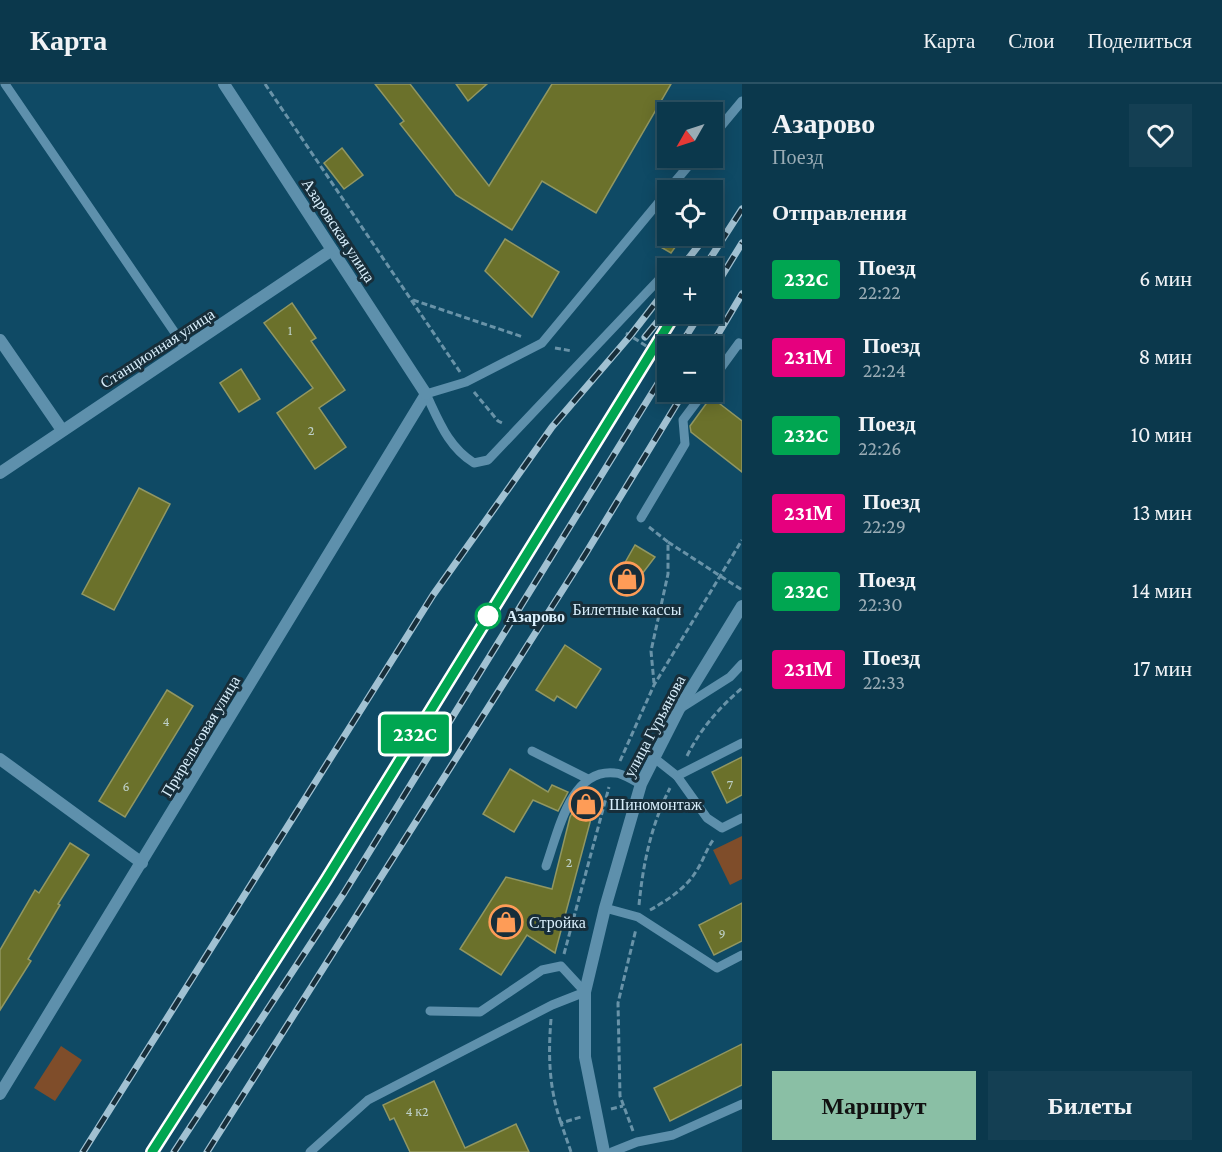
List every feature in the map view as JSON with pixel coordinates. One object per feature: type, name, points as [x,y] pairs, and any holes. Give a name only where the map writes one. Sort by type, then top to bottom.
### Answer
[{"type":"street","name":"Азаровская улица","points":[[224,84],[426,394]]},
{"type":"street","name":"Станционная улица","points":[[0,473],[332,250]]},
{"type":"street","points":[[0,340],[62,430]]},
{"type":"street","name":"Прирельсовая улица","points":[[0,1094],[426,394]]},
{"type":"street","name":"улица Гурьянова","points":[[604,1152],[585,1057],[585,992],[605,908],[641,784],[653,757],[679,709],[742,606]]},
{"type":"street","points":[[0,759],[142,863]]},
{"type":"lane","points":[[5,84],[186,349]]},
{"type":"lane","points":[[723,124],[742,101]]},
{"type":"lane","points":[[677,180],[687,168]]},
{"type":"lane","points":[[657,204],[542,344],[466,382],[426,394],[444,431],[459,454],[474,463],[488,460],[585,354],[657,281]]},
{"type":"lane","points":[[723,365],[739,343],[742,345]]},
{"type":"lane","points":[[641,518],[685,444],[683,420],[696,402]]},
{"type":"lane","points":[[679,709],[730,676],[742,664]]},
{"type":"lane","points":[[677,776],[742,743]]},
{"type":"lane","points":[[532,750],[588,779]]},
{"type":"lane","points":[[653,757],[677,776],[707,818],[722,828],[742,818]]},
{"type":"lane","points":[[546,866],[573,793],[588,779],[615,773],[641,784]]},
{"type":"lane","points":[[605,908],[638,917],[717,968],[742,956]]},
{"type":"lane","points":[[310,1152],[368,1100],[552,1005],[585,992],[561,966],[542,970],[480,1012],[430,1011]]},
{"type":"lane","points":[[612,1152],[636,1142],[674,1135],[742,1104]]},
{"type":"path","points":[[265,84],[466,382],[498,421]]},
{"type":"path","points":[[411,299],[542,344],[585,354]]},
{"type":"path","points":[[613,327],[657,353]]},
{"type":"path","points":[[641,518],[668,542],[742,590]]},
{"type":"path","points":[[654,685],[651,651],[668,574],[668,542]]},
{"type":"path","points":[[638,917],[670,899],[695,874],[706,850],[722,828]]},
{"type":"shaded area","points":[[742,836],[742,879],[730,885],[713,850]]},
{"type":"shaded area","points":[[61,1046],[82,1060],[55,1101],[34,1088]]},
{"type":"building","points":[[375,84],[410,84],[489,186],[552,84],[671,84],[661,102],[657,102],[657,108],[596,213],[542,181],[512,230],[456,195],[400,124],[404,121]]},
{"type":"building","points":[[456,84],[487,84],[468,101]]},
{"type":"building","points":[[342,148],[363,175],[344,189],[324,163]]},
{"type":"building","points":[[505,239],[559,272],[532,317],[485,271]]},
{"type":"building","points":[[659,246],[676,246],[671,253]]},
{"type":"building","points":[[292,303],[316,338],[311,341],[345,390],[319,408],[346,447],[315,469],[277,413],[313,388],[264,323]]},
{"type":"building","points":[[241,369],[260,399],[239,412],[220,383]]},
{"type":"building","points":[[707,402],[717,402],[742,421],[742,472],[691,432],[690,426]]},
{"type":"building","points":[[139,488],[170,504],[114,610],[82,594]]},
{"type":"building","points":[[635,545],[655,557],[629,591],[619,592],[614,582]]},
{"type":"building","points":[[565,645],[601,669],[576,708],[557,696],[554,701],[536,690]]},
{"type":"building","points":[[167,690],[193,706],[125,817],[99,801]]},
{"type":"building","points":[[742,757],[742,795],[727,803],[712,772]]},
{"type":"building","points":[[510,769],[548,792],[552,785],[568,792],[558,811],[533,800],[514,832],[483,814]]},
{"type":"building","points":[[582,796],[596,800],[555,953],[527,935],[501,975],[460,949],[506,877],[552,889],[570,817]]},
{"type":"building","points":[[70,843],[89,855],[58,904],[60,905],[28,959],[31,961],[0,1010],[0,950],[35,890],[39,893]]},
{"type":"building","points":[[742,903],[742,941],[714,955],[699,925]]},
{"type":"building","points":[[742,1044],[742,1085],[670,1121],[654,1088]]},
{"type":"building","points":[[434,1081],[465,1148],[516,1124],[529,1152],[410,1152],[394,1118],[390,1120],[383,1105]]},
{"type":"railway","points":[[710,258],[742,209]]},
{"type":"railway","points":[[723,274],[742,243]]},
{"type":"railway","points":[[689,258],[698,246]]},
{"type":"railway","points":[[717,336],[742,294]]},
{"type":"railway","points":[[83,1152],[433,595],[552,427],[657,301]]},
{"type":"railway","points":[[645,337],[657,322]]},
{"type":"railway","points":[[152,1152],[326,880],[669,324]]},
{"type":"railway","points":[[686,336],[694,324]]},
{"type":"railway","points":[[174,1152],[344,893],[657,385]]},
{"type":"railway","points":[[207,1152],[586,553],[678,402]]},
{"type":"train","name":"232C","points":[[152,1152],[326,880],[668,324]]},
{"type":"place","name":"Билетные кассы","points":[[627,579]]},
{"type":"place","name":"Азарово","points":[[488,616]]},
{"type":"place","name":"Шиномонтаж","points":[[586,804]]},
{"type":"place","name":"Стройка","points":[[506,922]]}]
